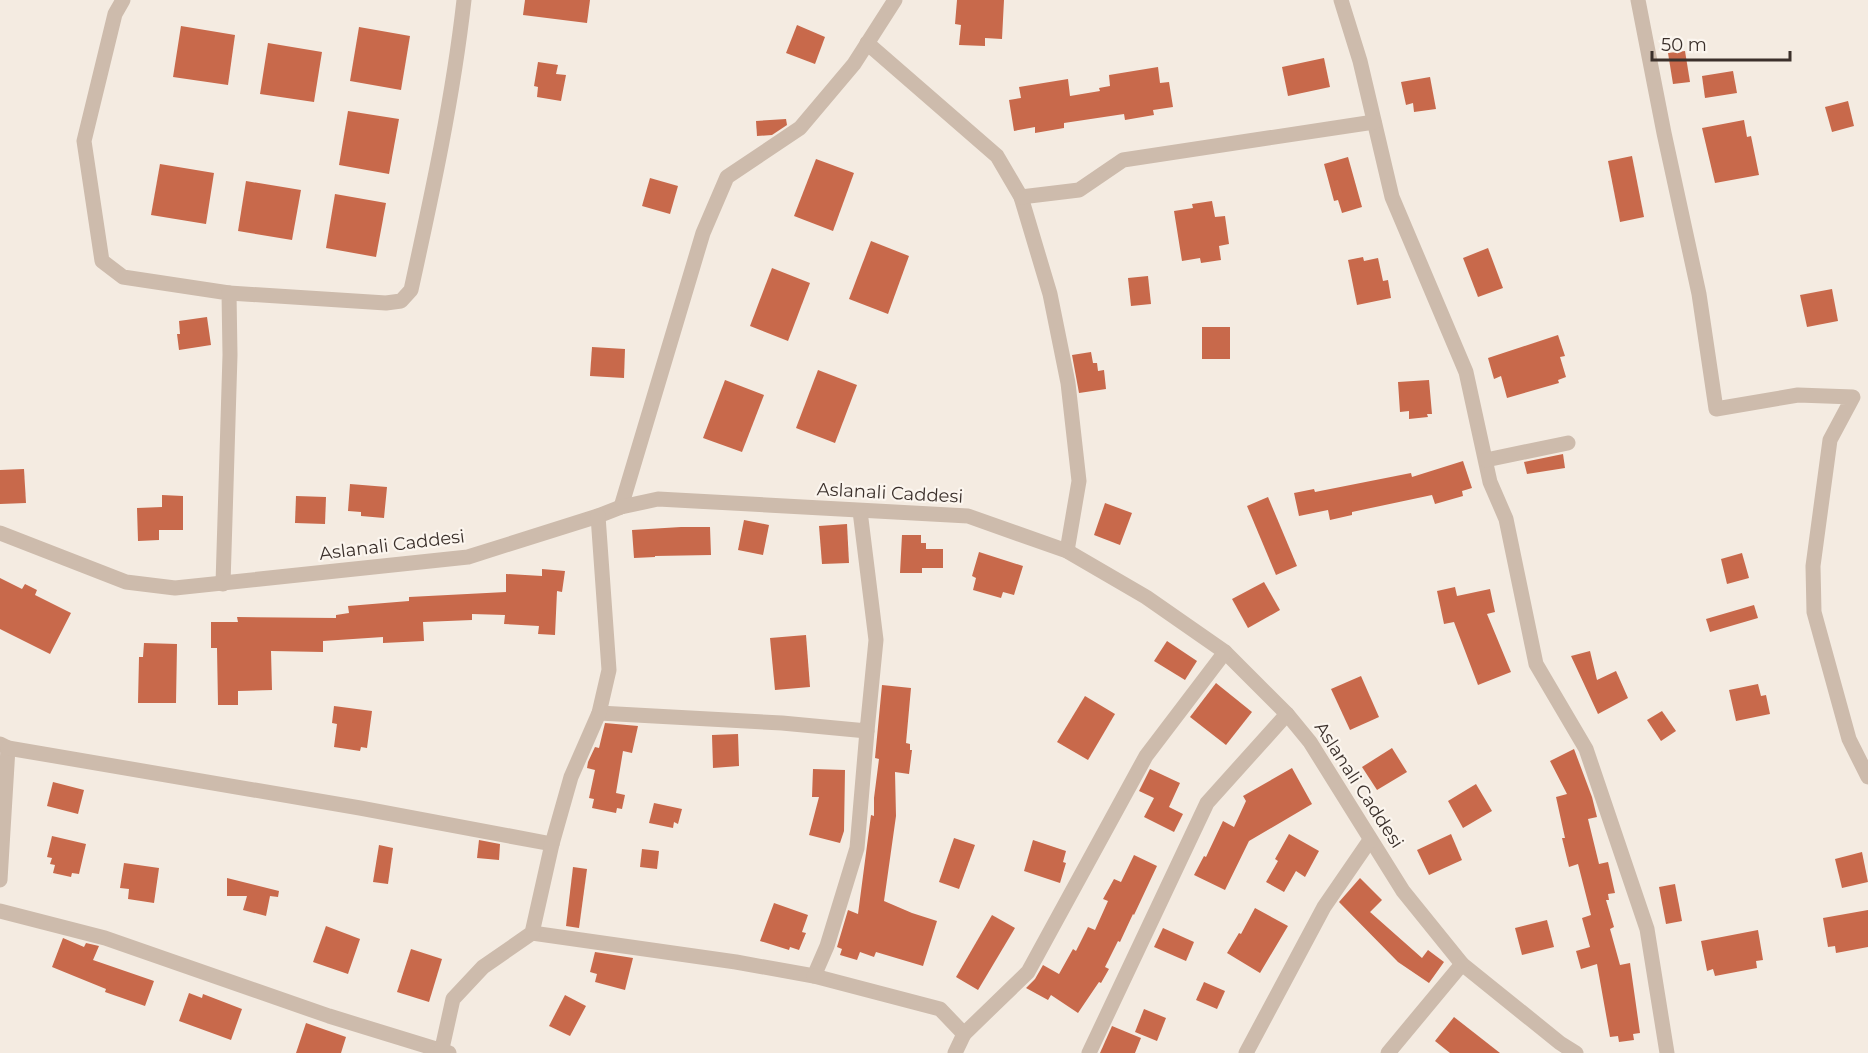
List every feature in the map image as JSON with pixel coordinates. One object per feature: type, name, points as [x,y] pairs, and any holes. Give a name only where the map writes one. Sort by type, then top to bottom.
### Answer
[{"type":"street","points":[[123,0],[115,14],[84,141],[102,261],[123,277],[230,292],[386,303],[401,301],[411,290],[436,180],[459,47],[464,0]]},
{"type":"street","points":[[621,507],[703,233],[727,177],[800,128],[854,64],[895,0]]},
{"type":"street","points":[[1341,0],[1360,61],[1392,197],[1466,372],[1490,482],[1506,519],[1536,663],[1587,749],[1647,929],[1667,1053]]},
{"type":"street","points":[[1638,0],[1699,294],[1716,409],[1798,395],[1853,396],[1830,440],[1813,566],[1814,612],[1849,739],[1868,777]]},
{"type":"street","points":[[867,43],[997,156],[1021,197],[1050,294],[1068,383],[1078,482],[1066,550]]},
{"type":"street","points":[[1021,197],[1079,190],[1124,160],[1374,122]]},
{"type":"street","points":[[223,584],[230,292]]},
{"type":"street","points":[[1486,460],[1568,443]]},
{"type":"street","name":"Aslanali Caddesi","points":[[0,533],[126,582],[175,588],[468,557],[621,507],[658,499],[968,516],[1066,550],[1146,597],[1225,652],[1287,714],[1310,742],[1403,891],[1462,964],[1556,1048],[1576,1053]]},
{"type":"street","points":[[814,976],[827,946],[857,848],[876,640],[860,511]]},
{"type":"street","points":[[0,911],[105,938],[328,1016],[444,1052],[453,999],[483,967],[532,933],[552,844],[571,777],[599,713],[609,670],[598,516]]},
{"type":"street","points":[[955,1053],[964,1034],[1028,972],[1146,756],[1225,652]]},
{"type":"street","points":[[599,713],[782,723],[867,731]]},
{"type":"street","points":[[1089,1053],[1207,803],[1287,714]]},
{"type":"street","points":[[0,880],[4,746],[552,844]]},
{"type":"street","points":[[1246,1053],[1324,906],[1370,840]]},
{"type":"street","points":[[532,933],[736,962],[814,976],[940,1009],[964,1034]]},
{"type":"street","points":[[1388,1053],[1462,964]]},
{"type":"building","points":[[525,0],[590,0],[587,23],[523,15]]},
{"type":"building","points":[[957,0],[1004,0],[1002,39],[985,38],[985,46],[959,45],[961,25],[955,24]]},
{"type":"building","points":[[797,25],[825,37],[815,64],[786,53]]},
{"type":"building","points":[[181,26],[235,35],[228,85],[173,77]]},
{"type":"building","points":[[359,27],[410,36],[401,90],[350,81]]},
{"type":"building","points":[[268,43],[322,52],[314,102],[260,94]]},
{"type":"building","points":[[1685,51],[1690,82],[1673,84],[1668,53]]},
{"type":"building","points":[[1324,58],[1330,87],[1288,96],[1282,67]]},
{"type":"building","points":[[538,62],[558,65],[556,74],[566,75],[561,101],[537,97],[538,87],[534,86]]},
{"type":"building","points":[[1158,67],[1160,83],[1169,82],[1173,107],[1153,110],[1154,115],[1125,120],[1124,114],[1064,123],[1064,128],[1035,133],[1035,127],[1014,131],[1009,100],[1021,98],[1019,87],[1068,79],[1070,96],[1100,91],[1099,88],[1110,86],[1109,75]]},
{"type":"building","points":[[1733,71],[1737,93],[1705,98],[1702,76]]},
{"type":"building","points":[[1430,77],[1436,109],[1414,112],[1413,103],[1406,105],[1401,82]]},
{"type":"building","points":[[1848,101],[1854,126],[1832,132],[1825,107]]},
{"type":"building","points":[[348,111],[399,119],[389,174],[339,165]]},
{"type":"building","points":[[786,119],[787,125],[772,135],[757,136],[756,121]]},
{"type":"building","points":[[1744,120],[1747,137],[1751,136],[1759,175],[1715,183],[1702,128]]},
{"type":"building","points":[[1632,156],[1644,217],[1620,222],[1608,161]]},
{"type":"building","points":[[1348,157],[1362,207],[1342,213],[1338,200],[1334,201],[1324,164]]},
{"type":"building","points":[[816,159],[854,173],[833,231],[794,216]]},
{"type":"building","points":[[160,164],[214,173],[206,224],[151,215]]},
{"type":"building","points":[[650,178],[678,186],[670,214],[642,206]]},
{"type":"building","points":[[246,181],[301,190],[292,240],[238,231]]},
{"type":"building","points":[[335,194],[386,203],[376,257],[326,248]]},
{"type":"building","points":[[1212,201],[1215,217],[1225,216],[1229,244],[1219,246],[1221,260],[1201,263],[1200,258],[1182,261],[1174,211],[1193,208],[1192,204]]},
{"type":"building","points":[[871,241],[909,256],[888,314],[849,299]]},
{"type":"building","points":[[1488,248],[1503,288],[1478,297],[1463,258]]},
{"type":"building","points":[[1363,257],[1364,261],[1378,258],[1383,281],[1388,280],[1391,298],[1357,305],[1348,260]]},
{"type":"building","points":[[772,268],[810,283],[788,341],[750,326]]},
{"type":"building","points":[[1148,276],[1151,304],[1131,306],[1128,278]]},
{"type":"building","points":[[1832,289],[1838,321],[1807,327],[1800,295]]},
{"type":"building","points":[[207,317],[211,345],[179,350],[177,334],[180,334],[179,321]]},
{"type":"building","points":[[1202,327],[1230,327],[1230,359],[1202,359]]},
{"type":"building","points":[[1558,335],[1565,356],[1560,357],[1566,377],[1558,380],[1559,383],[1507,398],[1501,376],[1494,379],[1488,358]]},
{"type":"building","points":[[592,347],[625,349],[624,378],[590,376]]},
{"type":"building","points":[[1091,352],[1093,363],[1097,363],[1098,371],[1104,370],[1106,389],[1079,393],[1072,355]]},
{"type":"building","points":[[818,370],[857,385],[835,443],[796,428]]},
{"type":"building","points":[[725,380],[764,395],[742,452],[703,438]]},
{"type":"building","points":[[1429,380],[1432,414],[1427,414],[1428,417],[1409,419],[1409,411],[1400,412],[1398,382]]},
{"type":"building","points":[[1563,454],[1565,468],[1527,474],[1524,462]]},
{"type":"building","points":[[1463,461],[1472,488],[1462,491],[1463,496],[1435,504],[1432,495],[1352,512],[1352,515],[1330,520],[1328,510],[1299,516],[1294,493],[1314,489],[1315,492],[1411,473],[1412,477]]},
{"type":"building","points":[[24,469],[26,503],[0,504],[0,470]]},
{"type":"building","points":[[350,484],[387,487],[384,518],[361,516],[361,512],[348,511]]},
{"type":"building","points":[[162,495],[183,496],[183,530],[159,530],[159,540],[138,541],[137,508],[162,507]]},
{"type":"building","points":[[296,496],[326,497],[325,524],[295,523]]},
{"type":"building","points":[[1268,497],[1297,566],[1276,575],[1247,506]]},
{"type":"building","points":[[1105,503],[1132,513],[1120,545],[1094,535]]},
{"type":"building","points":[[744,520],[769,525],[763,555],[738,550]]},
{"type":"building","points":[[847,524],[849,563],[822,564],[819,526]]},
{"type":"building","points":[[710,527],[711,555],[634,558],[632,530]]},
{"type":"building","points":[[902,535],[921,535],[921,543],[926,543],[926,549],[943,549],[943,568],[922,568],[922,573],[900,573]]},
{"type":"building","points":[[979,552],[1023,566],[1014,595],[1003,592],[1001,598],[973,590],[976,578],[972,576]]},
{"type":"building","points":[[1742,553],[1749,578],[1727,584],[1721,559]]},
{"type":"building","points":[[542,569],[565,571],[562,592],[557,591],[555,635],[538,634],[539,626],[504,624],[505,615],[472,614],[472,620],[423,622],[424,641],[383,643],[383,637],[323,641],[323,652],[271,651],[272,690],[238,691],[238,705],[218,705],[217,648],[211,648],[211,622],[238,622],[237,617],[336,618],[336,615],[349,613],[348,606],[409,601],[409,597],[506,592],[506,574],[542,576]]},
{"type":"building","points":[[0,578],[22,589],[25,584],[37,590],[35,595],[71,613],[50,654],[0,629]]},
{"type":"building","points":[[1264,582],[1280,610],[1248,628],[1232,599]]},
{"type":"building","points":[[1455,587],[1457,596],[1490,589],[1495,612],[1487,614],[1511,672],[1478,685],[1454,622],[1444,624],[1437,591]]},
{"type":"building","points":[[1754,605],[1758,618],[1710,632],[1706,619]]},
{"type":"building","points":[[806,635],[810,687],[775,690],[770,638]]},
{"type":"building","points":[[1167,641],[1197,661],[1185,680],[1154,661]]},
{"type":"building","points":[[144,643],[177,644],[176,703],[138,703],[139,657],[143,657]]},
{"type":"building","points":[[1590,651],[1597,680],[1616,671],[1628,698],[1598,714],[1571,656]]},
{"type":"building","points":[[1361,676],[1379,717],[1350,730],[1331,689]]},
{"type":"building","points":[[1216,683],[1252,712],[1226,745],[1190,717]]},
{"type":"building","points":[[1758,684],[1761,696],[1766,695],[1770,714],[1736,721],[1729,690]]},
{"type":"building","points":[[882,685],[911,688],[906,743],[910,744],[910,750],[912,750],[909,774],[895,772],[896,816],[884,901],[937,921],[923,966],[876,952],[874,957],[860,952],[857,960],[840,955],[842,949],[837,947],[848,910],[858,914],[871,815],[874,816],[879,759],[875,758]]},
{"type":"building","points":[[1085,696],[1115,714],[1088,760],[1057,742]]},
{"type":"building","points":[[334,706],[372,711],[367,748],[361,747],[360,751],[334,747],[337,724],[332,723]]},
{"type":"building","points":[[1662,711],[1676,731],[1661,741],[1647,720]]},
{"type":"building","points":[[605,723],[638,726],[632,753],[623,751],[616,793],[625,795],[622,809],[617,808],[616,813],[592,808],[594,799],[589,798],[595,770],[587,768],[588,762],[595,747],[599,748]]},
{"type":"building","points":[[738,734],[739,766],[713,768],[712,735]]},
{"type":"building","points":[[1392,748],[1407,772],[1377,790],[1362,767]]},
{"type":"building","points":[[1574,749],[1597,817],[1588,819],[1599,864],[1608,862],[1615,893],[1608,894],[1609,900],[1606,900],[1614,927],[1610,929],[1620,965],[1630,963],[1640,1033],[1633,1034],[1634,1040],[1619,1042],[1618,1036],[1610,1037],[1597,964],[1581,969],[1576,951],[1590,947],[1582,918],[1591,915],[1578,864],[1569,867],[1556,797],[1567,794],[1550,761]]},
{"type":"building","points":[[1292,768],[1312,804],[1249,841],[1225,890],[1194,875],[1204,856],[1206,857],[1223,821],[1234,827],[1246,801],[1243,796]]},
{"type":"building","points":[[813,769],[845,770],[844,831],[840,843],[809,835],[819,797],[812,797]]},
{"type":"building","points":[[1150,769],[1180,783],[1169,807],[1183,814],[1174,832],[1144,817],[1154,798],[1139,791]]},
{"type":"building","points":[[53,782],[84,790],[78,814],[47,806]]},
{"type":"building","points":[[1476,784],[1492,811],[1463,828],[1448,801]]},
{"type":"building","points":[[654,803],[682,809],[678,824],[674,822],[673,828],[649,823]]},
{"type":"building","points":[[1289,834],[1319,851],[1305,877],[1296,871],[1284,892],[1266,882],[1278,861],[1275,859]]},
{"type":"building","points":[[1451,834],[1462,860],[1429,875],[1417,850]]},
{"type":"building","points":[[52,836],[86,844],[79,874],[72,873],[71,877],[53,873],[55,865],[50,864],[52,858],[47,857]]},
{"type":"building","points":[[954,838],[975,845],[959,889],[939,882]]},
{"type":"building","points":[[479,840],[500,844],[499,860],[477,858]]},
{"type":"building","points":[[1033,840],[1066,851],[1063,862],[1066,863],[1060,883],[1024,871]]},
{"type":"building","points":[[379,845],[393,848],[388,884],[373,882]]},
{"type":"building","points":[[642,849],[659,851],[657,869],[640,867]]},
{"type":"building","points":[[1862,852],[1868,882],[1842,888],[1835,859]]},
{"type":"building","points":[[1134,855],[1157,866],[1134,915],[1105,967],[1109,969],[1078,1013],[1051,995],[1048,1000],[1026,988],[1035,979],[1043,965],[1059,974],[1073,949],[1076,951],[1088,927],[1095,930],[1108,901],[1103,899],[1114,879],[1121,882]]},
{"type":"building","points":[[124,863],[159,868],[154,903],[128,899],[129,889],[120,888]]},
{"type":"building","points":[[573,867],[587,869],[579,928],[566,926]]},
{"type":"building","points":[[227,878],[279,891],[278,897],[270,896],[266,916],[243,910],[247,896],[227,896]]},
{"type":"building","points":[[1360,878],[1382,900],[1370,912],[1422,958],[1428,950],[1444,962],[1429,983],[1398,962],[1339,902]]},
{"type":"building","points":[[1675,884],[1682,921],[1666,924],[1659,887]]},
{"type":"building","points":[[774,903],[808,915],[802,932],[806,933],[799,950],[790,947],[789,950],[760,941]]},
{"type":"building","points":[[1255,908],[1288,926],[1260,973],[1227,953],[1239,933],[1241,934]]},
{"type":"building","points":[[1868,910],[1868,947],[1836,953],[1835,946],[1828,947],[1823,918]]},
{"type":"building","points":[[992,915],[1015,928],[978,990],[956,977]]},
{"type":"building","points":[[1547,920],[1554,947],[1522,955],[1515,928]]},
{"type":"building","points":[[326,926],[360,939],[348,974],[313,962]]},
{"type":"building","points":[[1163,928],[1194,942],[1186,961],[1154,947]]},
{"type":"building","points":[[1758,930],[1763,960],[1756,961],[1757,968],[1715,976],[1713,969],[1707,971],[1701,941]]},
{"type":"building","points":[[63,938],[84,947],[86,943],[99,946],[93,960],[154,981],[145,1006],[105,992],[106,989],[52,967]]},
{"type":"building","points":[[411,949],[442,959],[429,1002],[397,992]]},
{"type":"building","points":[[595,952],[633,958],[625,990],[595,982],[597,974],[590,972]]},
{"type":"building","points":[[1204,982],[1225,991],[1217,1009],[1196,1000]]},
{"type":"building","points":[[189,993],[202,998],[203,994],[242,1009],[231,1040],[179,1021]]},
{"type":"building","points":[[565,995],[586,1006],[570,1036],[549,1026]]},
{"type":"building","points":[[1144,1009],[1166,1018],[1157,1041],[1135,1032]]},
{"type":"building","points":[[1454,1017],[1500,1053],[1450,1053],[1435,1041]]},
{"type":"building","points":[[306,1023],[346,1037],[341,1053],[296,1053]]},
{"type":"building","points":[[1112,1026],[1141,1038],[1135,1053],[1100,1053]]}]
